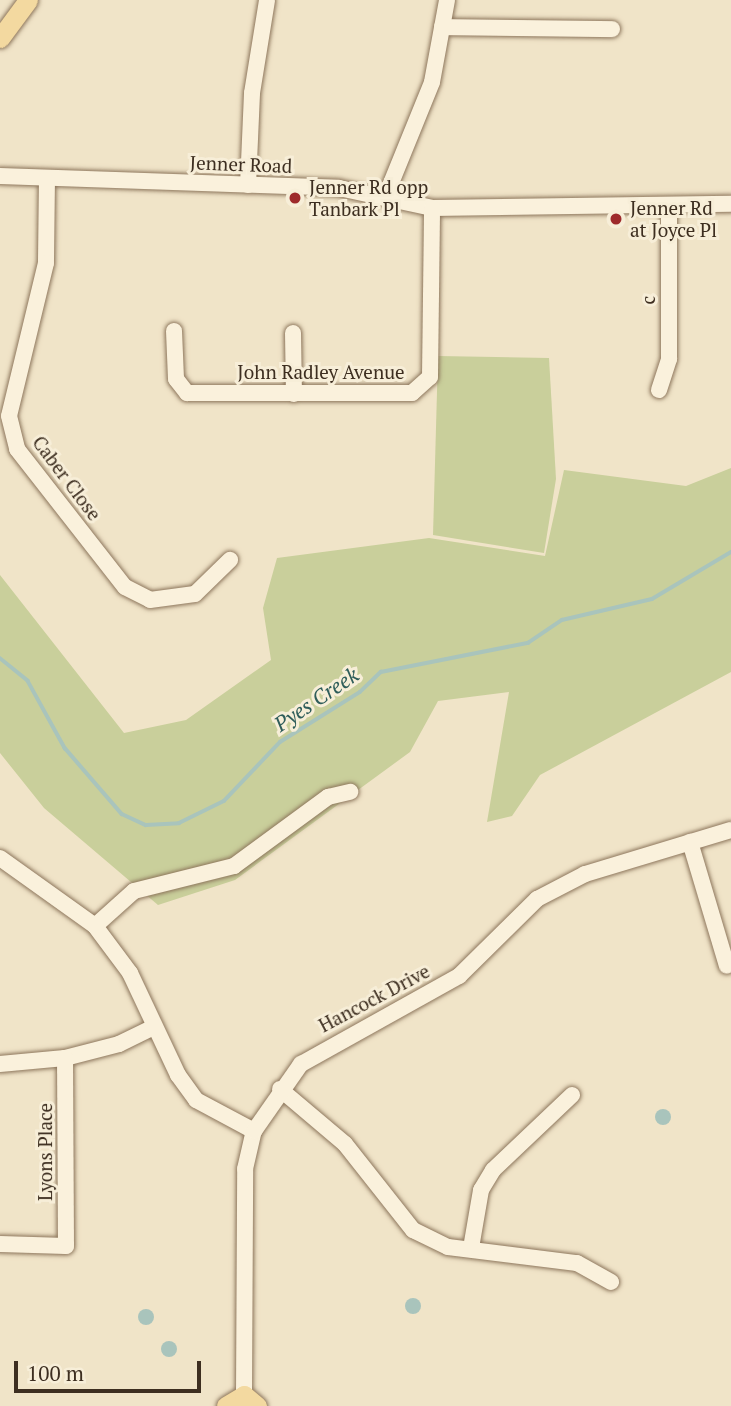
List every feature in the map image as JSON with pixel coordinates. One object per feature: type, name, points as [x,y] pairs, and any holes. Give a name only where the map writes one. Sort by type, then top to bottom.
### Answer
[{"type":"main road","points":[[0,38],[28,0]]},
{"type":"main road","points":[[226,1406],[250,1401]]},
{"type":"street","points":[[248,185],[251,93],[267,0]]},
{"type":"street","points":[[385,198],[432,82],[447,0]]},
{"type":"street","points":[[442,27],[612,29]]},
{"type":"street","name":"Jenner Road","points":[[0,176],[339,188],[432,208],[669,207],[731,204]]},
{"type":"street","name":"Caber Close","points":[[47,178],[46,263],[9,416],[17,449],[125,587],[150,600],[195,594],[230,560]]},
{"type":"street","name":"c","points":[[659,390],[669,359],[669,207]]},
{"type":"street","name":"John Radley Avenue","points":[[174,331],[176,379],[187,393],[412,393],[424,387],[430,377],[432,208]]},
{"type":"street","points":[[293,333],[294,394]]},
{"type":"street","points":[[95,926],[134,891],[234,866],[328,797],[350,792]]},
{"type":"street","name":"Hancock Drive","points":[[250,1401],[241,1203],[254,1131],[281,1089],[333,1041],[459,976],[537,899],[585,874],[731,830]]},
{"type":"street","points":[[690,842],[727,966]]},
{"type":"street","points":[[0,858],[95,926],[130,973],[154,1027],[196,1100],[254,1131]]},
{"type":"street","points":[[0,1064],[65,1058],[120,1044],[154,1027]]},
{"type":"street","name":"Lyons Place","points":[[0,1244],[66,1246],[65,1058]]},
{"type":"street","points":[[281,1089],[345,1144],[413,1230],[448,1247],[577,1263],[611,1282]]},
{"type":"street","points":[[471,1248],[481,1191],[493,1170],[572,1096]]},
{"type":"green space","points":[[438,356],[549,358],[556,479],[544,553],[433,535]]},
{"type":"green space","points":[[731,468],[731,672],[540,775],[512,816],[487,822],[509,692],[438,701],[410,752],[235,880],[158,905],[44,808],[0,753],[0,575],[124,733],[186,720],[271,660],[263,608],[277,558],[429,538],[545,556],[564,470],[686,486]]},
{"type":"water","points":[[660,1109],[666,1109],[671,1117],[669,1123],[660,1125],[655,1120],[655,1114]]},
{"type":"water","points":[[413,1298],[419,1300],[419,1312],[413,1314],[407,1312],[405,1306],[407,1300]]},
{"type":"water","points":[[146,1309],[152,1311],[152,1323],[146,1325],[140,1323],[138,1317],[140,1311]]},
{"type":"water","points":[[169,1341],[175,1343],[175,1355],[169,1357],[163,1355],[161,1349],[163,1343]]},
{"type":"waterway","name":"Pyes Creek","points":[[0,658],[28,681],[65,748],[122,814],[146,825],[179,823],[224,801],[280,742],[360,692],[381,672],[528,643],[562,620],[652,599],[731,552]]},
{"type":"place","name":"Jenner Rd opp Tanbark Pl","points":[[295,198]]},
{"type":"place","name":"Jenner Rd at Joyce Pl","points":[[616,219]]}]
